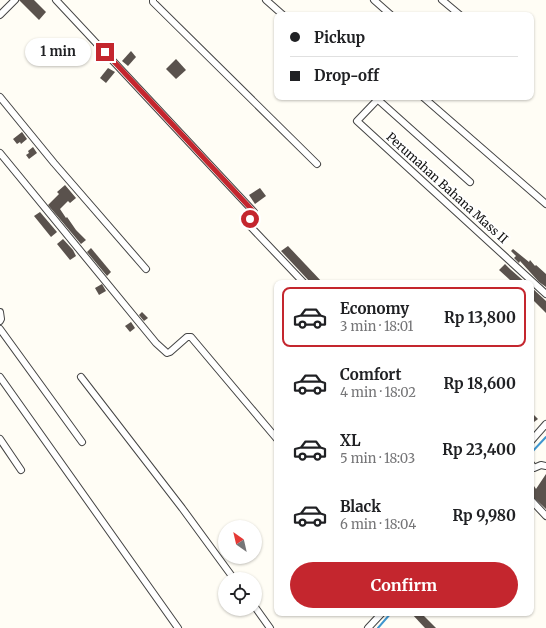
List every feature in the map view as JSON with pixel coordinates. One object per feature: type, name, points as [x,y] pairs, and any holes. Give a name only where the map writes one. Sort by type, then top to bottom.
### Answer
[{"type":"street","points":[[0,15],[15,0]]},
{"type":"street","points":[[56,0],[254,212],[249,225],[301,280]]},
{"type":"street","points":[[153,0],[153,2],[317,164]]},
{"type":"street","points":[[266,0],[280,12]]},
{"type":"street","points":[[374,0],[388,12]]},
{"type":"street","points":[[442,0],[456,12]]},
{"type":"street","points":[[0,97],[54,163],[146,269]]},
{"type":"street","name":"Perumahan Bahana Mass II","points":[[375,100],[357,121],[531,280]]},
{"type":"street","points":[[379,100],[470,182]]},
{"type":"street","points":[[426,100],[546,204]]},
{"type":"street","points":[[0,153],[151,337],[165,351],[170,352],[187,337],[191,337],[274,435]]},
{"type":"street","name":"Perumahan Bahana Mass II","points":[[534,283],[546,294]]},
{"type":"street","points":[[0,312],[0,321]]},
{"type":"street","points":[[0,329],[82,442]]},
{"type":"street","points":[[0,378],[178,628]]},
{"type":"street","points":[[81,378],[182,508],[229,572]]},
{"type":"street","points":[[534,438],[546,424]]},
{"type":"street","points":[[0,439],[21,470]]},
{"type":"street","points":[[534,467],[541,465],[546,466]]},
{"type":"street","points":[[534,503],[546,516]]},
{"type":"street","points":[[261,616],[270,628]]},
{"type":"street","points":[[368,628],[379,616]]},
{"type":"building","points":[[19,0],[34,0],[46,12],[39,20]]},
{"type":"building","points":[[131,51],[136,57],[128,66],[122,61]]},
{"type":"building","points":[[176,59],[186,70],[176,79],[166,69]]},
{"type":"building","points":[[108,68],[115,72],[106,83],[100,78]]},
{"type":"building","points":[[22,132],[27,139],[21,144],[20,142],[17,144],[13,139]]},
{"type":"building","points":[[33,147],[37,153],[29,159],[26,155]]},
{"type":"building","points":[[65,185],[76,198],[70,203],[68,201],[60,209],[76,230],[86,240],[81,244],[48,205],[59,194],[57,192]]},
{"type":"building","points":[[260,188],[266,196],[255,204],[249,195]]},
{"type":"building","points":[[40,212],[57,232],[51,237],[34,216]]},
{"type":"building","points":[[63,239],[73,250],[76,256],[70,260],[57,244]]},
{"type":"building","points":[[288,246],[320,280],[308,280],[281,251]]},
{"type":"building","points":[[91,248],[111,272],[107,276],[87,252]]},
{"type":"building","points":[[513,249],[529,262],[530,260],[535,266],[536,265],[546,274],[546,287],[539,282],[520,261],[519,263],[514,258],[516,256],[511,251]]},
{"type":"building","points":[[505,264],[523,280],[510,280],[499,270]]},
{"type":"building","points":[[102,284],[106,291],[99,295],[95,288]]},
{"type":"building","points":[[534,290],[546,301],[546,313],[534,301]]},
{"type":"building","points":[[142,312],[148,318],[144,321],[139,315]]},
{"type":"building","points":[[131,322],[135,328],[130,332],[125,326]]},
{"type":"building","points":[[534,415],[538,419],[534,422]]},
{"type":"building","points":[[546,474],[546,509],[534,498],[534,486],[536,489]]},
{"type":"building","points":[[414,616],[424,616],[436,628],[425,628]]},
{"type":"waterway","points":[[534,450],[546,437]]},
{"type":"waterway","points":[[378,628],[388,616]]},
{"type":"route","points":[[105,52],[254,212],[254,215],[250,219]]}]
